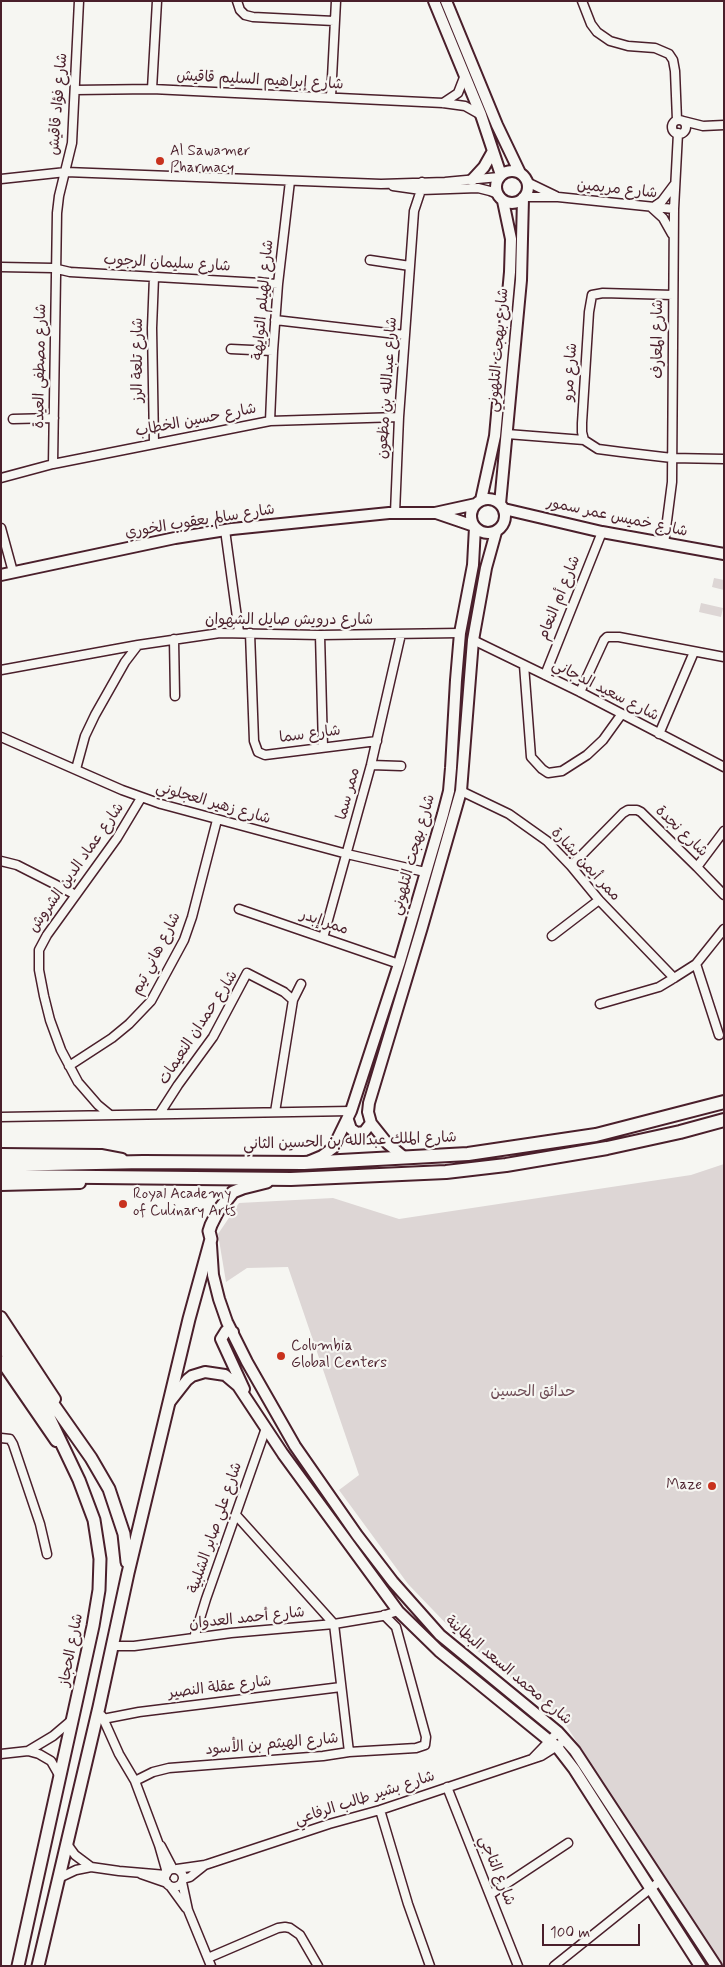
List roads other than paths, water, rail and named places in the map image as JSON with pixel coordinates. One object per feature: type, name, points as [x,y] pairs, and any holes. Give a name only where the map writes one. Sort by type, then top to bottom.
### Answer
[{"type":"highway","name":"شارع الملك عبدالله بن الحسين الثاني","points":[[1,1164],[143,1162],[304,1163],[468,1154],[567,1141],[616,1131],[724,1102]]},
{"type":"highway","points":[[1,1176],[291,1179],[436,1172],[506,1165],[607,1148],[724,1120]]},
{"type":"main road","points":[[38,1966],[168,1404],[211,1239],[209,1231],[213,1219],[234,1192],[256,1184],[291,1179]]},
{"type":"main road","points":[[1,1330],[11,1368]]},
{"type":"main road","points":[[1,1344],[11,1368],[66,1425],[91,1458],[109,1489],[124,1534],[128,1573]]},
{"type":"main road","name":"شارع الحجاز","points":[[11,1368],[49,1417],[79,1480],[91,1509],[97,1531],[100,1559],[99,1590],[74,1718],[18,1966]]},
{"type":"street","name":"شارع فؤاد قاقيش","points":[[56,268],[59,196],[72,143],[79,1]]},
{"type":"street","points":[[152,89],[157,1]]},
{"type":"street","points":[[237,1],[240,10],[245,15],[253,17],[334,21]]},
{"type":"street","points":[[331,97],[336,1]]},
{"type":"street","points":[[434,1],[481,114],[500,176],[496,185],[500,197]]},
{"type":"street","points":[[1,179],[66,172],[472,188],[487,190],[514,203],[524,198],[528,190],[527,182],[520,173],[497,125],[446,1]]},
{"type":"street","points":[[582,1],[591,24],[603,37],[616,44],[655,48],[669,54],[673,60],[675,71],[680,121],[686,127],[680,133]]},
{"type":"street","points":[[442,102],[458,93],[465,75]]},
{"type":"street","name":"شارع إبراهيم السليم قاقيش","points":[[75,90],[152,89],[442,102],[464,106],[481,114]]},
{"type":"street","points":[[680,133],[673,128],[673,124],[680,121],[704,126]]},
{"type":"street","points":[[680,133],[704,126],[724,125]]},
{"type":"street","name":"شارع المعارف","points":[[664,544],[672,482],[674,183],[680,133]]},
{"type":"street","points":[[472,180],[484,168],[493,151]]},
{"type":"street","points":[[422,186],[500,176],[510,171],[520,173]]},
{"type":"street","name":"شارع الهيلم التوايهة","points":[[270,421],[278,284],[290,181]]},
{"type":"street","name":"شارع مريمين","points":[[527,182],[558,197]]},
{"type":"street","points":[[674,183],[662,201],[652,208],[664,218],[674,238]]},
{"type":"street","name":"شارع عبدالله بن مظعون","points":[[395,513],[399,417],[414,211],[411,186]]},
{"type":"street","name":"شارع عبدالله بن مظعون","points":[[414,211],[422,186]]},
{"type":"street","name":"شارع بهجت التلهوني","points":[[479,502],[494,441],[510,272],[511,239],[500,197]]},
{"type":"street","name":"شارع مريمين","points":[[524,198],[558,197],[674,209]]},
{"type":"street","name":"شارع بهجت التلهوني","points":[[502,506],[521,280],[524,198]]},
{"type":"street","points":[[370,260],[410,266]]},
{"type":"street","name":"شارع سليمان الرجوب","points":[[1,267],[56,268],[70,272],[278,284]]},
{"type":"street","name":"شارع مصطفى العيدة","points":[[54,464],[56,268]]},
{"type":"street","name":"شارع تلعة الرز","points":[[154,277],[152,328],[154,443]]},
{"type":"street","name":"شارع مرو","points":[[584,440],[582,423],[589,312],[592,295],[603,292],[672,295]]},
{"type":"street","points":[[275,320],[405,335]]},
{"type":"street","points":[[231,349],[273,350]]},
{"type":"street","name":"شارع حسين الخطاب","points":[[1,478],[54,464],[270,421],[399,417]]},
{"type":"street","points":[[13,419],[54,418]]},
{"type":"street","points":[[507,434],[584,440],[598,449],[672,458],[724,459]]},
{"type":"street","points":[[491,499],[502,506],[504,522],[496,532],[484,533],[474,526],[471,517],[479,502],[491,499]]},
{"type":"street","name":"شارع سالم يعقوب الخوري","points":[[1,575],[175,538],[225,530],[395,513],[435,513],[479,502]]},
{"type":"street","name":"شارع خميس عمر سمور","points":[[502,506],[602,532],[724,554]]},
{"type":"street","name":"شارع سالم يعقوب الخوري","points":[[435,513],[474,526]]},
{"type":"street","name":"شارع بهجت التلهوني","points":[[304,1163],[322,1156],[333,1148],[349,1115],[399,964],[424,872],[449,791],[460,634],[473,565],[474,526]]},
{"type":"street","points":[[1,528],[12,572]]},
{"type":"street","points":[[225,530],[239,632]]},
{"type":"street","name":"شارع بهجت التلهوني","points":[[371,1123],[368,1112],[369,1103],[461,791],[473,640],[486,568],[496,532]]},
{"type":"street","name":"شارع أم النعام","points":[[545,675],[602,532]]},
{"type":"street","name":"شارع درويش صايل الشهوان","points":[[1,670],[174,639],[239,632],[320,635],[460,634]]},
{"type":"street","name":"شارع سما","points":[[250,633],[254,741],[258,752],[265,755],[377,741]]},
{"type":"street","points":[[377,741],[401,634]]},
{"type":"street","points":[[320,635],[323,747]]},
{"type":"street","points":[[580,692],[607,637],[619,637],[724,657]]},
{"type":"street","points":[[174,639],[175,696]]},
{"type":"street","name":"شارع سعيد الدجاني","points":[[473,640],[580,692],[724,767]]},
{"type":"street","points":[[76,769],[85,736],[95,715],[125,662],[138,645]]},
{"type":"street","points":[[659,734],[694,652]]},
{"type":"street","points":[[524,665],[531,757],[548,773],[562,771],[587,755],[603,740],[621,715]]},
{"type":"street","name":"شارع زهير العجلوني","points":[[1,737],[141,798],[347,854],[424,872]]},
{"type":"street","name":"ممر سما","points":[[323,938],[377,741]]},
{"type":"street","points":[[372,764],[401,766]]},
{"type":"street","name":"ممر أيمن بشارة","points":[[461,791],[494,806],[522,822],[546,841],[571,866],[599,900],[674,978]]},
{"type":"street","name":"شارع عماد الدين الشروش","points":[[109,1114],[78,1082],[69,1066],[50,1020],[38,959],[41,944],[117,838],[141,798]]},
{"type":"street","name":"شارع نجدة","points":[[571,866],[624,814],[632,810],[640,812],[724,895]]},
{"type":"street","name":"شارع هاني تيم","points":[[69,1066],[92,1052],[130,1024],[151,1001],[184,940],[192,917],[217,820]]},
{"type":"street","points":[[697,867],[724,831]]},
{"type":"street","points":[[1,861],[17,865],[76,895]]},
{"type":"street","points":[[552,936],[599,900]]},
{"type":"street","name":"ممر إبدر","points":[[239,909],[399,964]]},
{"type":"street","points":[[600,1004],[659,987],[674,978],[696,964],[724,929]]},
{"type":"street","points":[[696,964],[719,1035]]},
{"type":"street","name":"شارع حمدان النعيمات","points":[[160,1114],[178,1085],[213,1037],[247,973],[284,992],[293,1000]]},
{"type":"street","points":[[275,1112],[293,1000],[301,984]]},
{"type":"street","points":[[1,1117],[275,1112],[349,1115],[351,1129],[356,1133],[364,1132],[371,1123],[387,1143],[405,1158]]},
{"type":"street","points":[[1,1154],[101,1155],[143,1162]]},
{"type":"street","points":[[1,1185],[111,1182],[144,1177]]},
{"type":"street","name":"شارع محمد السعد البطاينة","points":[[211,1239],[216,1287],[232,1332],[262,1390],[296,1446],[357,1535],[419,1612],[464,1656],[562,1736],[575,1751],[716,1966]]},
{"type":"street","points":[[1,1317],[53,1396],[66,1425]]},
{"type":"street","points":[[232,1332],[226,1332],[221,1339],[240,1378],[245,1394]]},
{"type":"street","name":"شارع محمد السعد البطاينة","points":[[168,1404],[187,1380],[192,1376],[205,1372],[226,1375],[245,1394],[283,1454],[398,1611],[439,1651],[553,1743],[574,1769],[700,1966]]},
{"type":"street","name":"شارع علي صابر الشلبية","points":[[194,1638],[266,1428]]},
{"type":"street","points":[[1,1438],[8,1438],[13,1444],[40,1524],[46,1554]]},
{"type":"street","points":[[283,1454],[296,1446]]},
{"type":"street","points":[[236,1515],[334,1624]]},
{"type":"street","name":"شارع أحمد العدوان","points":[[112,1646],[134,1646],[270,1629],[334,1624],[398,1611]]},
{"type":"street","points":[[349,1752],[416,1748],[425,1745],[426,1741],[396,1627],[384,1615]]},
{"type":"street","name":"شارع الهيثم بن الأسود","points":[[135,1781],[153,1772],[169,1768],[323,1756],[349,1752],[334,1624]]},
{"type":"street","name":"شارع عقلة النصير","points":[[103,1719],[139,1712],[341,1686]]},
{"type":"street","points":[[99,1707],[119,1754],[135,1781],[170,1876],[188,1910],[210,1962],[278,1928],[285,1927],[300,1935],[318,1966]]},
{"type":"street","points":[[1,1754],[28,1751],[53,1736],[74,1718]]},
{"type":"street","name":"شارع بشير طالب الرفاعي","points":[[59,1878],[76,1870],[91,1867],[139,1874],[155,1873],[170,1876],[329,1824],[380,1810],[533,1758],[562,1736]]},
{"type":"street","points":[[28,1751],[48,1758],[54,1764],[60,1777]]},
{"type":"street","name":"شارع التاجي","points":[[447,1787],[518,1966]]},
{"type":"street","points":[[380,1810],[408,1904],[430,1966]]},
{"type":"street","points":[[491,1894],[568,1843]]},
{"type":"street","points":[[67,1844],[78,1858],[91,1867]]},
{"type":"street","name":"شارع بشير طالب الرفاعي","points":[[170,1876],[177,1886],[205,1865]]},
{"type":"street","points":[[170,1876],[181,1872],[188,1910]]},
{"type":"street","points":[[554,1966],[660,1881]]},
{"type":"place","name":"Al Sawamer Pharmacy","points":[[160,161]]},
{"type":"place","name":"Royal Academy of Culinary Arts","points":[[123,1204]]},
{"type":"place","name":"Columbia Global Centers","points":[[281,1356]]},
{"type":"place","name":"Maze","points":[[712,1486]]},
{"type":"park label","name":"حدائق الحسين","points":[[533,1393]]}]
